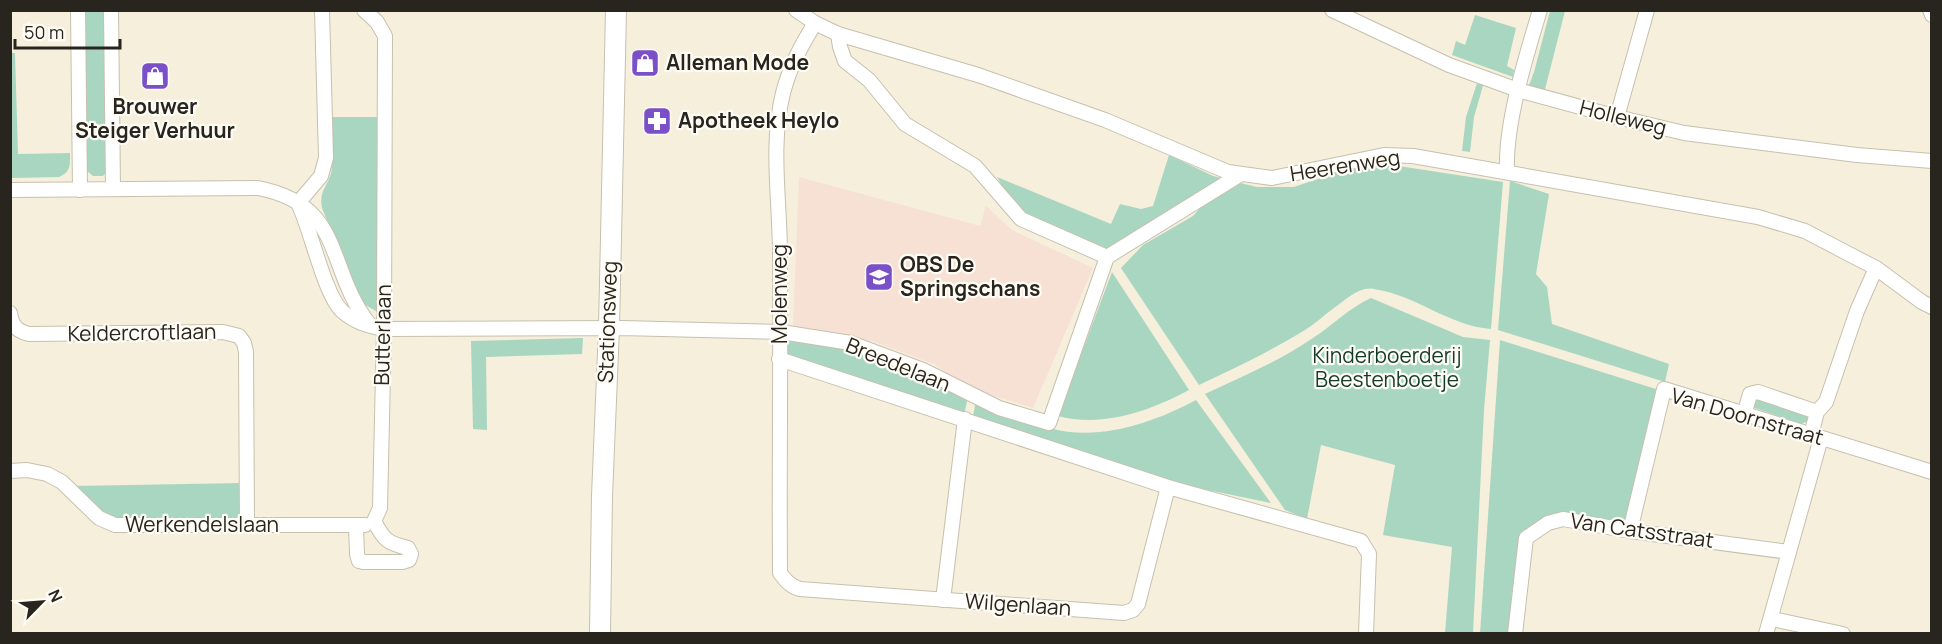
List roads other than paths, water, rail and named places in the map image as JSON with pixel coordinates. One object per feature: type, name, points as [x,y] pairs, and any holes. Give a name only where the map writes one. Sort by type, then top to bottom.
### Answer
[{"type":"street","points":[[78,10],[80,190]]},
{"type":"street","points":[[111,10],[113,189]]},
{"type":"street","points":[[10,190],[258,188],[280,192],[298,203],[321,176],[326,159],[322,10]]},
{"type":"street","name":"Butterlaan","points":[[364,10],[377,22],[385,36],[378,328],[380,508],[374,521]]},
{"type":"street","name":"Stationsweg","points":[[600,633],[616,10]]},
{"type":"street","name":"Heerenweg","points":[[796,10],[815,23],[838,34],[988,79],[1105,120],[1228,172],[1272,178],[1384,155],[1413,156],[1758,217],[1805,231],[1875,268],[1932,307]]},
{"type":"street","name":"Holleweg","points":[[1332,10],[1449,65],[1518,90],[1617,117],[1684,133],[1857,155],[1932,161]]},
{"type":"street","points":[[1507,171],[1506,153],[1518,90],[1540,10]]},
{"type":"street","points":[[1617,117],[1647,10]]},
{"type":"street","points":[[1930,10],[1932,15]]},
{"type":"street","name":"Molenweg","points":[[780,573],[779,359],[781,332],[780,216],[776,170],[777,127],[783,94],[794,57],[815,23]]},
{"type":"street","points":[[838,34],[845,61],[869,80],[905,124],[975,166],[1022,219],[1107,257],[1241,174]]},
{"type":"street","name":"Breedelaan","points":[[298,203],[307,220],[329,288],[340,309],[359,323],[378,328],[609,328],[781,332],[851,343],[923,370],[999,408],[1049,423],[1107,257]]},
{"type":"street","points":[[1767,633],[1816,437],[1817,412],[1826,402],[1857,311],[1875,268]]},
{"type":"street","name":"Keldercroftlaan","points":[[10,313],[14,326],[19,332],[29,334],[223,332],[239,336],[246,352],[247,525]]},
{"type":"street","name":"Breedelaan","points":[[779,359],[1168,487],[1361,541],[1369,554],[1366,633]]},
{"type":"street","name":"Van Doornstraat","points":[[1630,531],[1664,389],[1932,472]]},
{"type":"street","points":[[1744,415],[1750,394],[1758,392],[1817,412]]},
{"type":"street","points":[[943,600],[965,419]]},
{"type":"street","name":"Werkendelslaan","points":[[10,471],[27,470],[47,474],[62,482],[99,518],[115,525],[356,526],[367,525],[374,521]]},
{"type":"street","name":"Wilgenlaan","points":[[780,573],[792,587],[800,589],[1124,613],[1133,610],[1138,604],[1168,487]]},
{"type":"street","name":"Van Catsstraat","points":[[1515,633],[1526,538],[1548,523],[1563,519],[1630,531],[1789,552]]},
{"type":"street","points":[[356,526],[359,561],[409,560],[411,554],[408,548],[392,544],[382,537],[374,521]]},
{"type":"street","points":[[1772,619],[1843,633]]},
{"type":"place","name":"Alleman Mode","points":[[645,63]]},
{"type":"place","name":"Brouwer Steiger Verhuur","points":[[155,76]]},
{"type":"place","name":"Apotheek Heylo","points":[[657,121]]},
{"type":"place","name":"OBS De Springschans","points":[[879,277]]},
{"type":"park label","name":"Kinderboerderij Beestenboetje","points":[[1387,368]]}]
